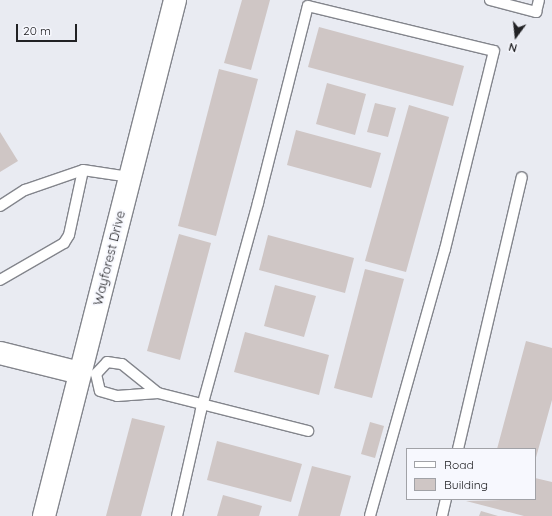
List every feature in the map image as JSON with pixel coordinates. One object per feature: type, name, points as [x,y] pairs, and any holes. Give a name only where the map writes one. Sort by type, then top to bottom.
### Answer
[{"type":"street","name":"Wayforest Drive","points":[[44,516],[88,374],[130,177],[175,0]]},
{"type":"street","points":[[0,353],[88,374]]},
{"type":"lane","points":[[490,0],[536,12],[538,0]]},
{"type":"lane","points":[[177,516],[202,406],[258,203],[308,6],[494,51],[445,249],[370,516]]},
{"type":"lane","points":[[0,206],[25,190],[83,170],[130,177]]},
{"type":"lane","points":[[0,280],[64,243],[69,235],[83,170]]},
{"type":"lane","points":[[458,448],[522,177]]},
{"type":"lane","points":[[158,393],[122,364],[107,362],[88,374],[100,391],[117,396],[158,393],[202,406],[308,431]]},
{"type":"lane","points":[[442,516],[446,500]]},
{"type":"building","points":[[242,0],[270,0],[251,70],[224,63]]},
{"type":"building","points":[[319,27],[464,66],[453,106],[308,67]]},
{"type":"building","points":[[219,69],[258,79],[216,236],[178,226]]},
{"type":"building","points":[[327,83],[366,94],[355,135],[316,124]]},
{"type":"building","points":[[375,103],[396,108],[388,137],[367,132]]},
{"type":"building","points":[[409,105],[449,117],[406,272],[365,261]]},
{"type":"building","points":[[296,130],[381,153],[371,188],[287,165]]},
{"type":"building","points":[[0,132],[18,161],[0,172]]},
{"type":"building","points":[[179,234],[211,243],[180,360],[147,351]]},
{"type":"building","points":[[268,235],[354,258],[345,293],[259,270]]},
{"type":"building","points":[[365,269],[404,279],[372,398],[334,388]]},
{"type":"building","points":[[275,285],[316,296],[304,337],[264,326]]},
{"type":"building","points":[[245,332],[329,355],[319,395],[234,372]]},
{"type":"building","points":[[526,341],[552,348],[552,400],[536,457],[536,448],[497,448]]},
{"type":"building","points":[[132,418],[165,426],[141,516],[106,516]]},
{"type":"building","points":[[370,422],[384,426],[375,458],[361,454]]},
{"type":"building","points":[[217,441],[302,464],[291,502],[207,480]]},
{"type":"building","points":[[312,466],[351,476],[340,516],[298,516]]},
{"type":"building","points":[[536,478],[552,482],[552,516],[524,516],[466,501],[536,500]]},
{"type":"building","points":[[223,495],[262,506],[259,516],[217,516]]},
{"type":"building","points":[[481,511],[498,516],[479,516]]}]
